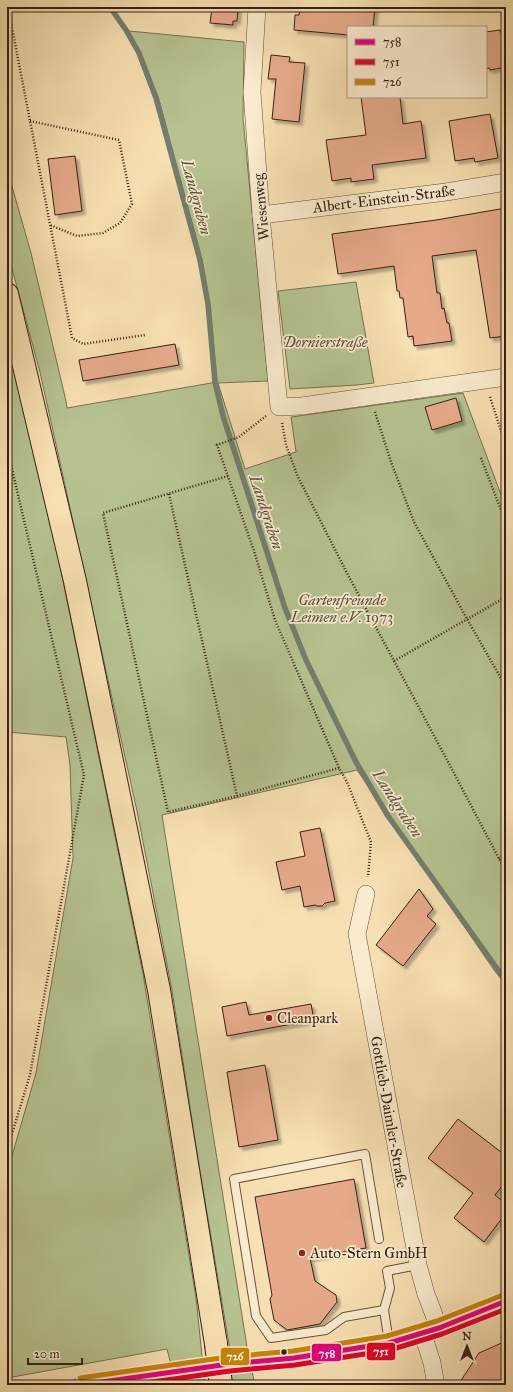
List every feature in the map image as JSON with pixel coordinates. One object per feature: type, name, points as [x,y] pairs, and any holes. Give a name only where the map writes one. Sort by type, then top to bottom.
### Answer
[{"type":"main road","points":[[7,294],[75,581],[159,990],[216,1344],[221,1385]]},
{"type":"street","name":"Wiesenweg","points":[[258,7],[252,92],[261,215],[279,406]]},
{"type":"street","name":"Albert-Einstein-Straße","points":[[261,215],[446,192],[506,182]]},
{"type":"street","points":[[279,406],[302,406],[506,377]]},
{"type":"street","name":"Gottlieb-Daimler-Straße","points":[[366,894],[357,934],[418,1265],[426,1294],[439,1328]]},
{"type":"street","points":[[81,1385],[229,1364],[294,1358],[389,1342],[423,1334],[506,1301]]},
{"type":"street","points":[[423,1334],[432,1363],[436,1385]]},
{"type":"lane","points":[[379,1239],[365,1154],[234,1179],[256,1316],[271,1338],[326,1330],[344,1317],[384,1310]]},
{"type":"lane","points":[[389,1342],[384,1310],[390,1288],[387,1271],[418,1265]]},
{"type":"path","points":[[8,7],[72,338],[82,344],[145,335]]},
{"type":"path","points":[[30,121],[120,140],[132,204],[120,223],[103,233],[77,236],[50,225]]},
{"type":"path","points":[[485,380],[506,446]]},
{"type":"path","points":[[370,397],[391,462],[414,522],[506,687]]},
{"type":"path","points":[[366,894],[370,842],[347,782],[339,768],[275,620],[252,544],[217,445],[239,438],[279,406],[286,446],[298,477],[348,575],[506,872]]},
{"type":"path","points":[[7,448],[84,775],[30,1075],[7,1150]]},
{"type":"path","points":[[481,458],[506,523]]},
{"type":"path","points":[[228,476],[103,513],[168,812],[237,796],[339,768]]},
{"type":"path","points":[[169,494],[237,796]]},
{"type":"path","points":[[394,661],[506,597]]},
{"type":"path","points":[[499,860],[506,855]]},
{"type":"green space","name":"Gartenfreunde Leimen e.V. 1973","points":[[129,31],[244,42],[243,118],[268,381],[218,383],[245,469],[296,452],[291,417],[463,393],[506,508],[506,985],[494,970],[357,770],[162,815],[248,1353],[255,1385],[232,1385],[231,1356],[198,1159],[172,990],[137,811],[40,372],[7,250],[7,169],[31,253],[67,408],[217,382],[210,305],[202,260],[158,96]]},
{"type":"green space","name":"Dornierstraße","points":[[356,282],[374,383],[290,389],[278,291]]},
{"type":"green space","points":[[7,342],[49,512],[143,974],[196,1298],[205,1385],[176,1385],[167,1349],[7,1378],[7,1173],[36,1073],[73,858],[70,765],[66,737],[7,732]]},
{"type":"building","points":[[212,7],[238,7],[237,21],[233,21],[233,25],[210,23]]},
{"type":"building","points":[[300,7],[375,7],[373,26],[347,26],[347,35],[294,30],[295,15],[299,15]]},
{"type":"building","points":[[500,30],[500,32],[506,32],[506,67],[490,70],[489,68],[487,69],[487,32]]},
{"type":"building","points":[[271,55],[290,57],[289,62],[305,63],[299,122],[272,119],[276,79],[268,79]]},
{"type":"building","points":[[361,98],[400,98],[403,124],[421,121],[426,158],[372,165],[374,179],[351,182],[351,178],[332,181],[326,140],[366,135]]},
{"type":"building","points":[[490,114],[498,158],[475,162],[474,158],[455,161],[449,121]]},
{"type":"building","points":[[75,156],[82,211],[55,215],[48,159]]},
{"type":"building","points":[[506,208],[506,336],[490,338],[476,250],[432,256],[437,293],[440,293],[442,309],[444,308],[447,323],[449,323],[452,341],[414,346],[413,336],[408,337],[403,298],[400,298],[399,291],[397,291],[394,266],[338,274],[332,234],[436,220]]},
{"type":"building","points":[[175,344],[179,365],[83,381],[79,360]]},
{"type":"building","points":[[456,398],[462,421],[432,430],[425,407]]},
{"type":"building","points":[[320,828],[335,901],[325,903],[322,906],[315,905],[304,907],[300,886],[282,890],[276,862],[305,856],[300,832]]},
{"type":"building","points":[[419,889],[433,909],[427,916],[436,924],[403,966],[376,945]]},
{"type":"building","name":"Cleanpark","points":[[246,1002],[249,1015],[311,1004],[314,1020],[227,1036],[222,1007]]},
{"type":"building","points":[[265,1065],[278,1140],[239,1147],[227,1072]]},
{"type":"building","points":[[458,1119],[506,1156],[506,1181],[495,1195],[506,1204],[506,1213],[484,1242],[454,1218],[473,1193],[428,1158]]},
{"type":"building","name":"Auto-Stern GmbH","points":[[354,1179],[366,1248],[310,1258],[315,1281],[336,1295],[337,1302],[320,1324],[287,1330],[274,1320],[270,1299],[272,1295],[255,1197]]},
{"type":"building","points":[[506,1341],[506,1385],[458,1385],[479,1353]]},
{"type":"waterway","name":"Landgraben","points":[[110,7],[126,30],[139,53],[156,98],[200,260],[208,304],[215,382],[223,416],[285,608],[306,660],[356,762],[388,816],[506,981]]},
{"type":"transit line","name":"726","points":[[80,1378],[228,1357],[293,1351],[387,1336],[437,1321],[503,1295]]},
{"type":"transit line","name":"758","points":[[81,1385],[229,1364],[294,1358],[389,1343],[439,1328],[506,1301]]},
{"type":"transit line","name":"751","points":[[131,1385],[230,1371],[295,1365],[390,1350],[442,1334],[506,1309]]},
{"type":"place","name":"Cleanpark","points":[[269,1018]]},
{"type":"place","name":"Auto-Stern GmbH","points":[[302,1253]]}]
